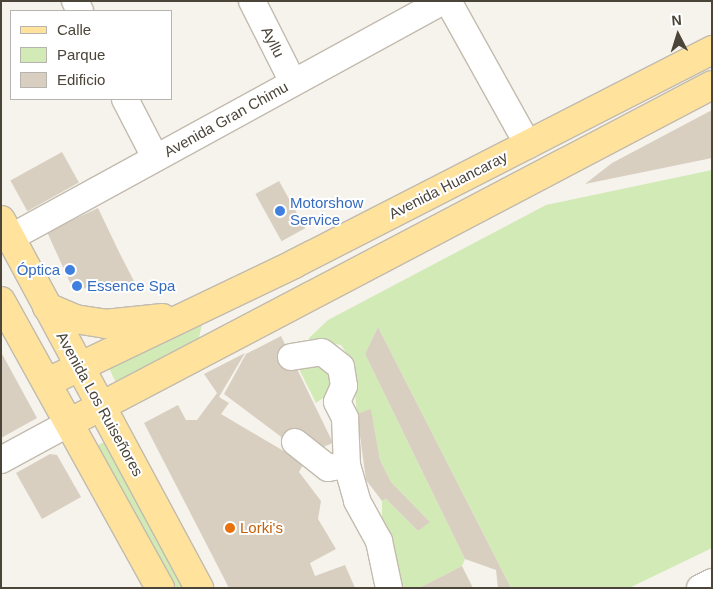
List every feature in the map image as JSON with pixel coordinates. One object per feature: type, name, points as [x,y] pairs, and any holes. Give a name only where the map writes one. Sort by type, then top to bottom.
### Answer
[{"type":"main road","name":"Avenida Huancaray","points":[[48,382],[528,145],[712,50]]},
{"type":"main road","points":[[71,422],[102,404],[712,85]]},
{"type":"main road","name":"Avenida Los Ruiseñores","points":[[4,234],[28,270],[102,404],[199,588]]},
{"type":"main road","points":[[1,285],[28,270]]},
{"type":"main road","points":[[1,301],[71,422],[160,588]]},
{"type":"main road","points":[[47,307],[75,319],[105,324],[187,315]]},
{"type":"street","name":"Ayllu","points":[[252,1],[293,82]]},
{"type":"street","name":"Avenida Gran Chimu","points":[[4,234],[155,157],[435,3]]},
{"type":"street","points":[[435,3],[528,145]]},
{"type":"street","points":[[126,100],[155,157]]},
{"type":"street","points":[[291,357],[310,350],[332,357],[344,377],[328,407],[345,418],[347,465],[357,501],[382,550],[389,588]]},
{"type":"street","points":[[1,460],[71,422]]},
{"type":"street","points":[[295,442],[328,468],[347,465]]},
{"type":"street","points":[[700,588],[712,582]]},
{"type":"green space","points":[[712,170],[712,548],[629,588],[511,588],[378,327],[365,354],[465,559],[462,566],[419,588],[404,588],[382,529],[382,501],[386,499],[418,531],[429,521],[391,482],[380,460],[371,410],[357,414],[352,361],[341,345],[308,339],[328,320],[546,205]]},
{"type":"green space","points":[[202,324],[197,347],[117,385],[109,368]]},
{"type":"green space","points":[[324,364],[332,379],[329,394],[316,403],[297,365]]},
{"type":"green space","points":[[106,441],[184,588],[169,588],[95,447]]},
{"type":"building","points":[[712,110],[712,158],[585,184],[612,163]]},
{"type":"building","points":[[62,152],[79,183],[27,211],[10,181]]},
{"type":"building","name":"Motorshow Service","points":[[279,181],[305,228],[282,241],[255,194]]},
{"type":"building","points":[[98,208],[136,285],[73,289],[47,232]]},
{"type":"building","points":[[378,327],[511,588],[498,588],[496,570],[465,559],[365,354]]},
{"type":"building","points":[[281,336],[333,443],[313,451],[292,445],[224,394],[246,354]]},
{"type":"building","points":[[1,352],[37,418],[1,438]]},
{"type":"building","points":[[245,353],[219,397],[229,403],[221,414],[304,463],[299,472],[321,501],[318,519],[336,549],[310,563],[315,576],[345,565],[355,588],[229,588],[144,423],[178,405],[186,420],[197,420],[217,393],[204,374]]},
{"type":"building","points":[[371,409],[380,460],[391,482],[430,522],[418,531],[386,499],[382,501],[366,480],[357,414]]},
{"type":"building","points":[[50,454],[57,455],[81,497],[42,519],[16,473]]},
{"type":"building","points":[[462,566],[473,588],[419,588]]},
{"type":"place","name":"Motorshow Service","points":[[280,211]]},
{"type":"place","name":"Óptica","points":[[70,270]]},
{"type":"place","name":"Essence Spa","points":[[77,286]]},
{"type":"place","name":"Lorki's","points":[[230,528]]}]
